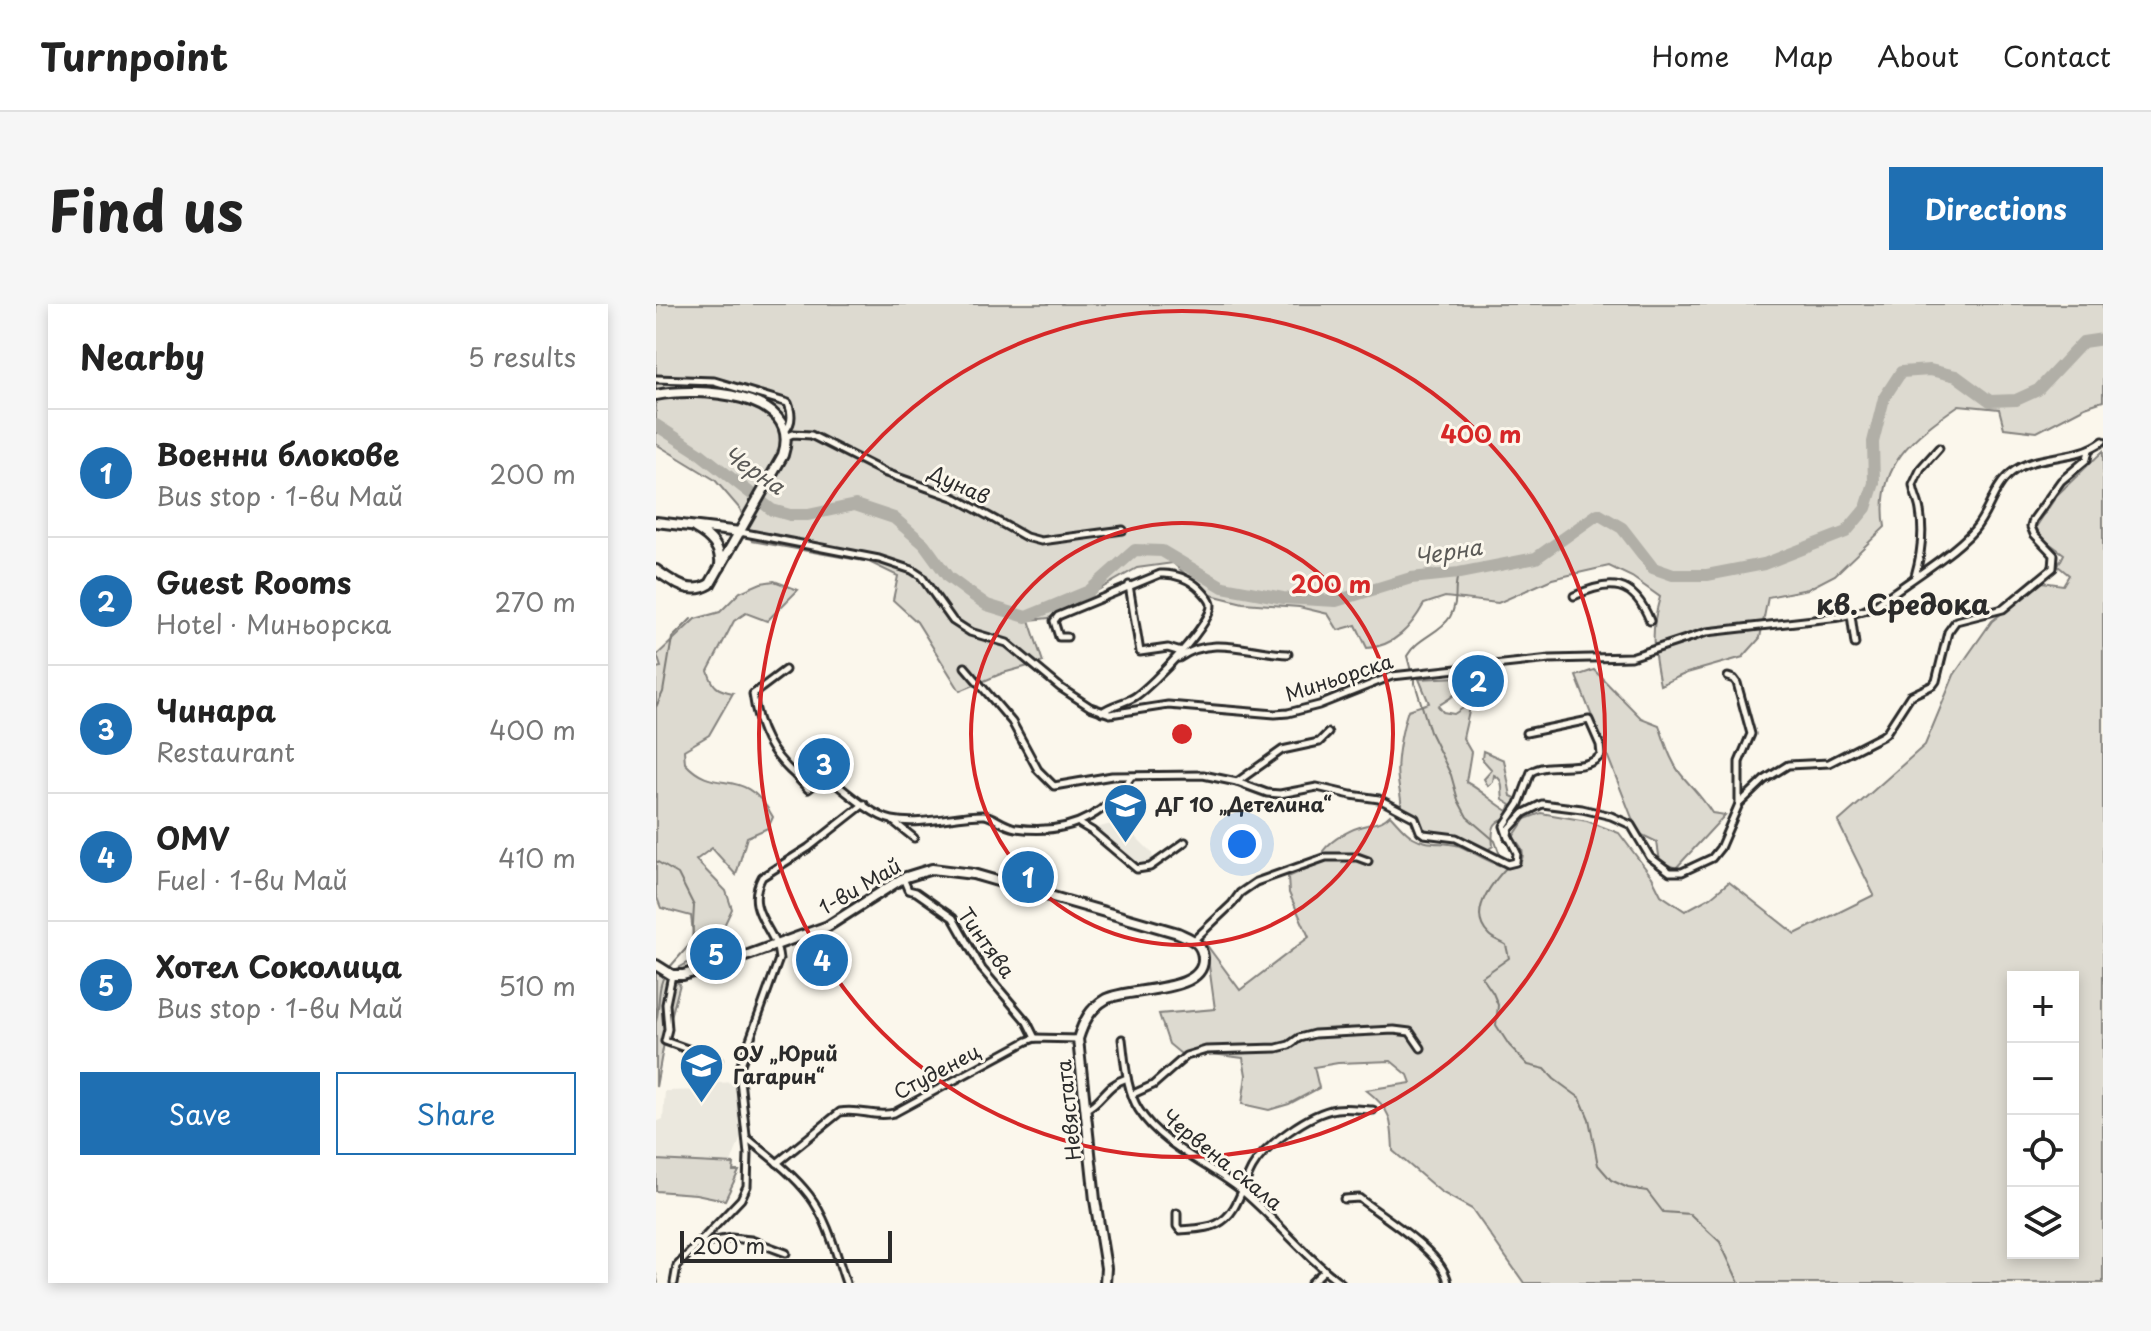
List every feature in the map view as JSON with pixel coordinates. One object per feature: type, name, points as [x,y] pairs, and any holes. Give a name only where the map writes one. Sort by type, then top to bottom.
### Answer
[{"type":"street","points":[[656,379],[714,381],[778,398],[788,403],[792,412],[783,455],[710,584],[693,589],[680,586],[656,570]]},
{"type":"street","points":[[656,395],[684,390],[736,396],[768,410],[786,434]]},
{"type":"street","name":"Дунав","points":[[786,434],[811,435],[886,473],[956,498],[1026,537],[1041,541],[1123,530]]},
{"type":"street","name":"Миньорска","points":[[1102,712],[1118,713],[1168,705],[1288,713],[1319,705],[1381,679],[1415,672],[1550,659],[1631,657],[1721,629],[1851,615],[1876,605],[1970,534],[1983,518],[2003,481],[2012,472],[2089,450],[2103,441]]},
{"type":"street","points":[[1914,577],[1920,558],[1921,530],[1914,479],[1939,448]]},
{"type":"street","points":[[1509,838],[1509,829],[1516,820],[1542,804],[1582,809],[1631,825],[1650,857],[1674,873],[1712,858],[1720,848],[1739,804],[1764,780],[1788,765],[1829,763],[1886,733],[1907,699],[1936,681],[1948,632],[1956,621],[2003,609],[2053,568],[2054,555],[2031,527],[2033,520],[2061,481],[2087,459],[2089,450]]},
{"type":"street","points":[[656,522],[740,532],[879,559],[912,570],[921,576],[953,621],[970,632],[1007,643],[1061,688],[1102,712],[1135,697],[1157,680],[1175,660],[1211,608],[1202,591],[1190,581],[1165,573],[1058,616],[1054,621],[1059,637],[1067,637]]},
{"type":"street","points":[[687,524],[713,541],[720,554],[720,569]]},
{"type":"street","points":[[1129,585],[1140,652],[1168,648],[1181,652]]},
{"type":"street","points":[[1574,596],[1595,586],[1622,586],[1644,608],[1650,621]]},
{"type":"street","points":[[1851,615],[1855,644]]},
{"type":"street","points":[[1175,660],[1200,647],[1241,647],[1288,654]]},
{"type":"street","points":[[965,667],[1012,722],[1038,770],[1054,786],[1100,777],[1203,775],[1237,782],[1267,793],[1280,794],[1317,787],[1379,799],[1415,818],[1424,834],[1456,838],[1508,864],[1516,862],[1517,857],[1504,826],[1519,804],[1531,772],[1540,768],[1583,764],[1601,755],[1589,720],[1526,733]]},
{"type":"street","points":[[785,670],[753,694],[765,740],[777,758],[808,789],[826,776]]},
{"type":"street","points":[[1728,677],[1737,683],[1751,734],[1739,762],[1739,804]]},
{"type":"street","points":[[1237,782],[1282,750],[1319,742],[1328,733]]},
{"type":"street","points":[[796,776],[812,764],[914,838]]},
{"type":"street","points":[[892,820],[986,815],[1017,829],[1079,824],[1115,798],[1132,777]]},
{"type":"street","points":[[674,1283],[677,1266],[741,1199],[747,1186],[748,1139],[739,1070],[778,967],[779,950],[757,908],[756,890],[762,877],[808,848],[864,804]]},
{"type":"street","points":[[1079,824],[1092,831],[1137,869],[1150,867],[1185,842]]},
{"type":"street","points":[[1194,940],[1240,893],[1256,882],[1326,857],[1357,857],[1368,861]]},
{"type":"street","name":"1-ви Май","points":[[669,973],[695,973],[828,926],[903,878],[932,869],[973,874],[1194,940]]},
{"type":"street","name":"Тинтява","points":[[903,878],[908,890],[916,892],[957,923],[972,955],[1027,1022],[1035,1038]]},
{"type":"street","name":"Невястата","points":[[1105,1283],[1106,1268],[1095,1200],[1078,1039],[1084,1021],[1094,1008],[1106,1000],[1123,993],[1171,986],[1198,975],[1202,968],[1202,952],[1194,940]]},
{"type":"street","points":[[656,965],[669,973],[665,1041],[718,1060]]},
{"type":"street","points":[[1133,1094],[1153,1085],[1186,1056],[1206,1050],[1277,1048],[1314,1034],[1394,1030],[1410,1032],[1421,1048]]},
{"type":"street","name":"Студенец","points":[[777,1163],[840,1112],[848,1110],[884,1116],[894,1113],[1035,1038],[1078,1039]]},
{"type":"street","name":"Червена скала","points":[[1122,1039],[1127,1078],[1139,1110],[1159,1133],[1241,1190],[1324,1271],[1341,1283]]},
{"type":"street","points":[[1085,1110],[1095,1104],[1109,1086],[1127,1078]]},
{"type":"street","points":[[1177,1213],[1180,1230],[1215,1226],[1226,1218],[1240,1197],[1254,1164],[1287,1132],[1322,1112],[1339,1108],[1373,1110]]},
{"type":"street","points":[[748,1139],[809,1195],[819,1212],[846,1283]]},
{"type":"street","points":[[1344,1199],[1359,1198],[1425,1248],[1445,1271],[1448,1283]]},
{"type":"street","points":[[699,1244],[723,1238],[741,1239],[786,1253]]},
{"type":"street","points":[[1311,1283],[1324,1271]]},
{"type":"shaded area","points":[[656,304],[2103,304],[2103,401],[2037,432],[2004,428],[1999,409],[1959,405],[1927,428],[1901,454],[1886,486],[1883,505],[1885,527],[1835,575],[1808,589],[1768,597],[1760,638],[1743,657],[1687,673],[1660,685],[1654,641],[1660,597],[1632,577],[1609,566],[1552,579],[1498,603],[1445,597],[1424,604],[1401,634],[1386,644],[1367,648],[1356,625],[1338,630],[1328,614],[1299,607],[1243,603],[1207,594],[1173,563],[1137,568],[1049,618],[1029,620],[1043,662],[1003,673],[960,691],[917,622],[893,600],[898,576],[869,562],[752,541],[740,509],[715,480],[656,444]]},
{"type":"shaded area","points":[[2103,451],[2103,1283],[1524,1283],[1472,1209],[1441,1192],[1393,1151],[1392,1131],[1385,1109],[1366,1090],[1411,1083],[1408,1075],[1391,1061],[1314,1067],[1319,1088],[1289,1104],[1269,1110],[1242,1104],[1246,1075],[1243,1058],[1212,1054],[1187,1059],[1169,1044],[1159,1014],[1215,1009],[1206,944],[1240,990],[1309,937],[1289,893],[1288,877],[1325,861],[1323,851],[1343,835],[1390,815],[1418,840],[1463,847],[1492,862],[1510,867],[1517,865],[1523,856],[1513,837],[1525,819],[1541,813],[1587,821],[1619,833],[1652,877],[1661,895],[1685,911],[1711,897],[1729,882],[1795,934],[1874,895],[1838,822],[1925,745],[1954,675],[1992,621],[2042,582],[2063,585],[2069,575],[2058,566],[2064,554],[2042,538],[2036,527],[2057,495]]},
{"type":"shaded area","points":[[774,581],[798,590],[767,621],[746,613],[734,621],[708,671],[716,687],[733,693],[709,735],[684,750],[685,763],[696,773],[751,791],[773,817],[768,828],[747,837],[736,875],[712,848],[696,860],[726,891],[732,909],[721,932],[707,948],[706,966],[675,970],[696,958],[691,916],[661,908],[656,895],[656,668],[661,667],[657,655],[695,619],[720,612],[740,592]]},
{"type":"shaded area","points":[[1594,670],[1641,718],[1659,725],[1679,772],[1712,813],[1725,815],[1676,868],[1660,862],[1657,842],[1638,833],[1576,676]]},
{"type":"shaded area","points":[[1459,677],[1457,692],[1438,706],[1443,712],[1454,714],[1471,703],[1463,738],[1471,752],[1466,782],[1508,811],[1511,805],[1503,800],[1500,779],[1494,775],[1493,782],[1488,786],[1484,779],[1492,770],[1482,759],[1483,751],[1504,760],[1511,796],[1522,801],[1523,811],[1495,825],[1493,846],[1486,851],[1462,838],[1419,831],[1412,820],[1401,813],[1397,764],[1403,726],[1408,710],[1429,703],[1419,679]]},
{"type":"shaded area","name":"ДГ 10 „Детелина“","points":[[1115,823],[1135,836],[1152,853],[1153,859],[1136,867],[1089,830]]},
{"type":"shaded area","points":[[656,972],[680,984],[656,1087]]},
{"type":"shaded area","points":[[739,1082],[741,1137],[731,1163],[656,1167],[656,1122],[663,1119],[665,1091],[707,1090],[714,1083]]},
{"type":"shaded area","points":[[656,1160],[734,1164],[733,1171],[739,1171],[725,1200],[656,1191]]},
{"type":"waterway","name":"Черна","points":[[656,425],[698,452],[772,510],[790,515],[808,515],[855,505],[894,518],[924,544],[948,577],[987,605],[1026,617],[1089,591],[1135,550],[1162,551],[1223,587],[1283,598],[1336,601],[1411,578],[1459,573],[1536,558],[1598,514],[1622,528],[1653,568],[1673,575],[1707,575],[1764,564],[1846,532],[1866,508],[1874,483],[1873,442],[1884,398],[1901,372],[1930,370],[1956,376],[1990,401],[2016,400],[2038,390],[2083,342],[2103,339]]},
{"type":"waterway","points":[[1411,671],[1407,656],[1411,650],[1450,617],[1459,573]]},
{"type":"waterway","points":[[656,707],[663,692],[672,638],[691,619]]},
{"type":"waterway","points":[[1413,677],[1430,732],[1451,775],[1458,800],[1467,817],[1495,841],[1501,858]]},
{"type":"waterway","points":[[656,861],[678,874],[694,906],[692,942],[669,968]]},
{"type":"waterway","points":[[1503,864],[1506,868],[1488,891],[1480,918],[1489,935],[1506,945],[1509,958],[1482,977],[1498,1005],[1496,1025],[1528,1065],[1545,1069],[1580,1098],[1589,1119],[1598,1165],[1611,1180],[1628,1188],[1647,1191],[1663,1212],[1690,1214],[1720,1242],[1739,1283]]},
{"type":"waterway","points":[[656,1022],[660,990],[666,973]]},
{"type":"waterway","points":[[656,1274],[658,1283]]},
{"type":"place","name":"Guest Rooms","points":[[1478,681]]},
{"type":"place","name":"Чинара","points":[[824,764]]},
{"type":"place","name":"ДГ 10 „Детелина“","points":[[1125,844]]},
{"type":"place","name":"Военни блокове","points":[[1028,877]]},
{"type":"place","name":"Хотел Соколица","points":[[716,954]]},
{"type":"place","name":"OMV","points":[[822,960]]},
{"type":"place","name":"ОУ „Юрий Гагарин“","points":[[702,1104]]},
{"type":"district","name":"кв. Средока","points":[[1903,605]]}]
